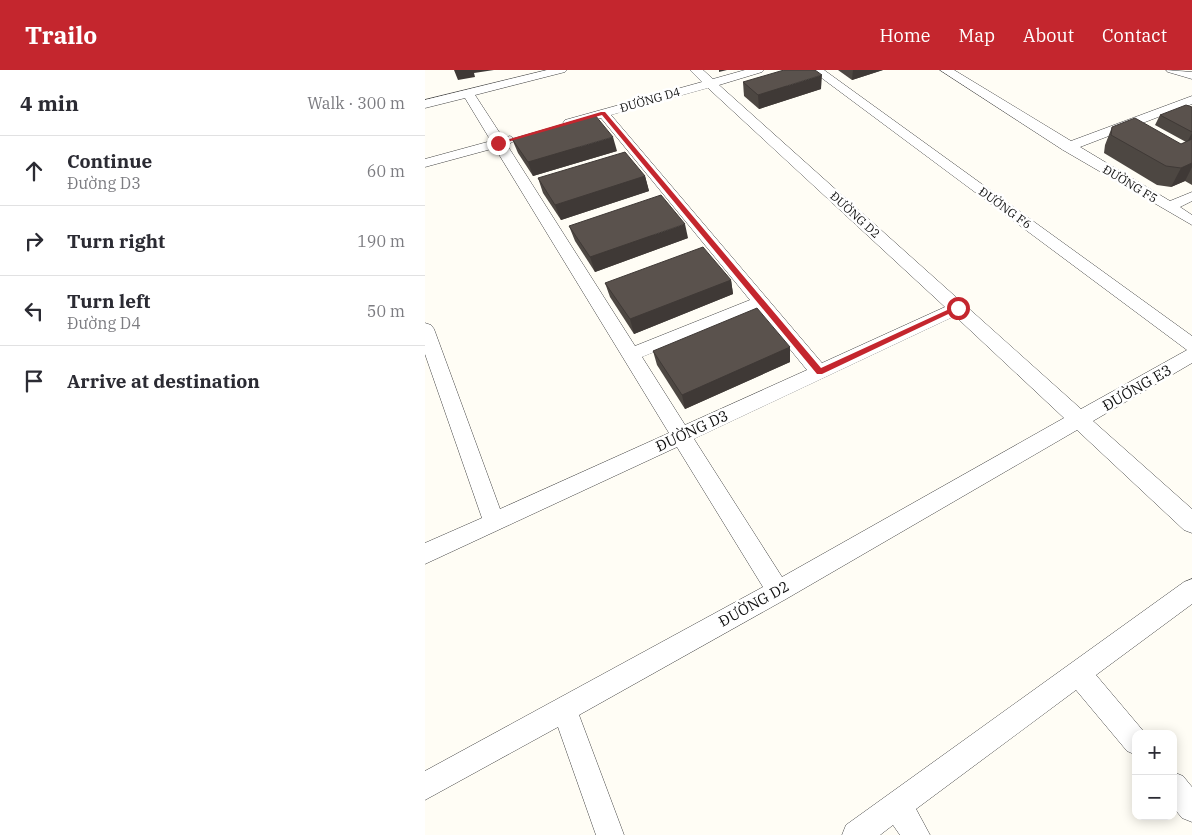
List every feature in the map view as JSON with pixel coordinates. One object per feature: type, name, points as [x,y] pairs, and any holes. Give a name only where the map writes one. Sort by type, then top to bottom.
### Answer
[{"type":"street","points":[[425,104],[561,70]]},
{"type":"street","name":"ĐƯỜNG D2","points":[[696,70],[1192,522]]},
{"type":"street","name":"ĐƯỜNG D4","points":[[555,127],[759,70]]},
{"type":"street","name":"ĐƯỜNG F6","points":[[817,70],[1192,345]]},
{"type":"street","name":"ĐƯỜNG F5","points":[[946,70],[1192,222]]},
{"type":"street","points":[[1171,70],[1192,76]]},
{"type":"street","points":[[467,93],[778,591]]},
{"type":"street","points":[[1068,147],[1192,100]]},
{"type":"street","points":[[603,113],[819,372]]},
{"type":"street","points":[[425,163],[527,135]]},
{"type":"street","points":[[617,157],[635,152]]},
{"type":"street","points":[[525,185],[543,180]]},
{"type":"street","points":[[654,202],[672,196]]},
{"type":"street","points":[[1169,207],[1192,196]]},
{"type":"street","points":[[556,235],[574,229]]},
{"type":"street","points":[[695,250],[712,244]]},
{"type":"street","points":[[590,289],[607,282]]},
{"type":"street","points":[[631,355],[761,302]]},
{"type":"street","name":"ĐƯỜNG D3","points":[[425,554],[958,308]]},
{"type":"street","points":[[425,329],[494,522]]},
{"type":"street","name":"ĐƯỜNG E3","points":[[1081,420],[1192,355]]},
{"type":"street","name":"ĐƯỜNG D2","points":[[425,786],[778,591],[1081,420]]},
{"type":"street","points":[[856,835],[1192,590]]},
{"type":"street","points":[[1078,673],[1132,737]]},
{"type":"street","points":[[564,708],[610,835]]},
{"type":"street","points":[[1177,791],[1192,808]]},
{"type":"street","points":[[897,805],[915,835]]},
{"type":"building","points":[[784,70],[815,70],[822,75],[758,95],[743,82]]},
{"type":"building","points":[[1186,105],[1192,107],[1192,132],[1160,115]]},
{"type":"building","points":[[595,115],[613,137],[528,162],[512,139]]},
{"type":"building","points":[[1135,118],[1181,144],[1192,139],[1192,163],[1181,168],[1166,166],[1111,135],[1112,127]]},
{"type":"building","points":[[625,152],[645,176],[555,205],[538,178]]},
{"type":"building","points":[[661,195],[685,224],[590,257],[569,226]]},
{"type":"building","points":[[703,247],[731,280],[630,319],[605,283]]},
{"type":"building","points":[[757,308],[790,347],[682,395],[653,351]]},
{"type":"route","points":[[498,143],[603,113],[819,372],[958,308]]}]
